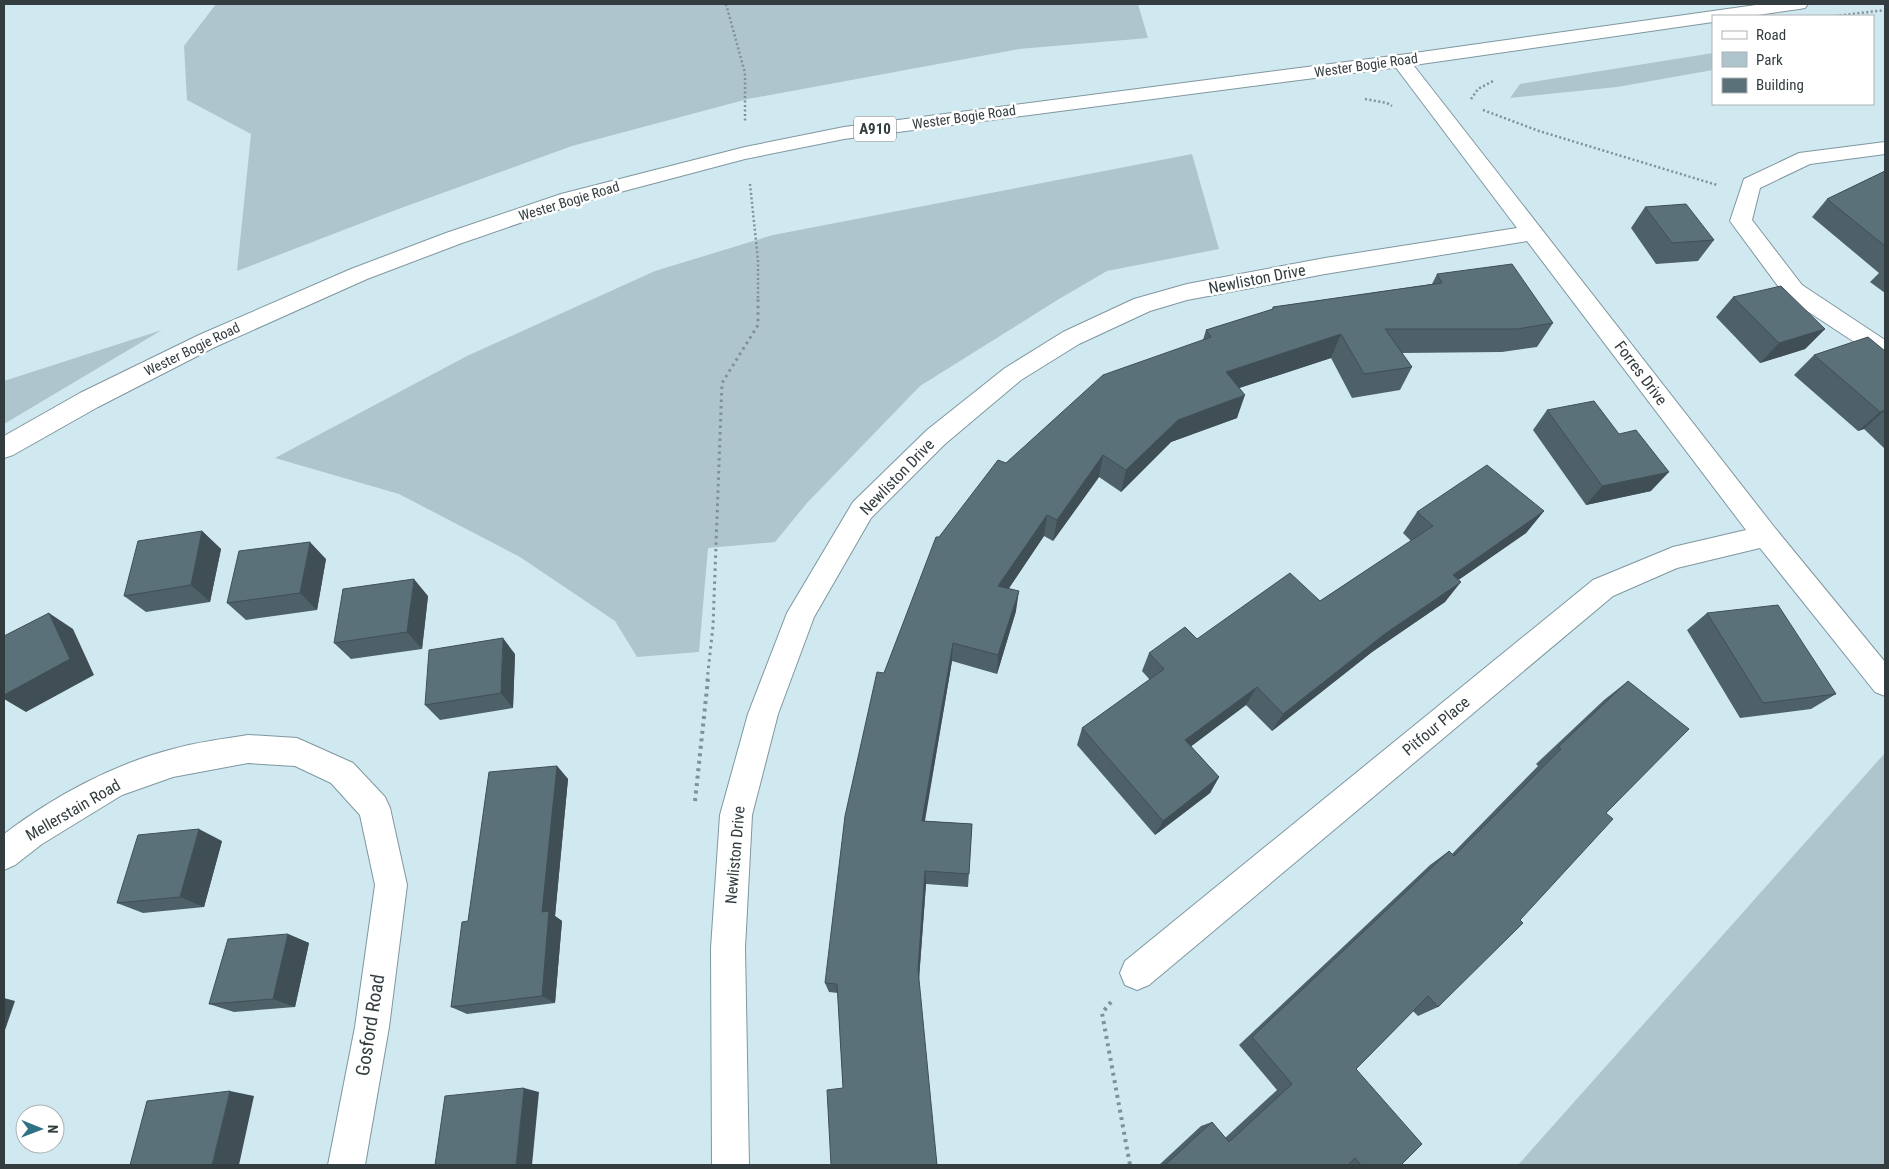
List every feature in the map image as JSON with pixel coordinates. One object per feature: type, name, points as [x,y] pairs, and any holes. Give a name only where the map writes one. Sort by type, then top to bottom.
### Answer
[{"type":"street","name":"Wester Bogie Road","points":[[1722,15],[1799,4]]},
{"type":"street","name":"Wester Bogie Road","points":[[4,448],[89,400],[206,341],[359,274],[454,238],[568,199],[745,153],[854,132],[1400,61],[1712,16]]},
{"type":"street","name":"Forres Drive","points":[[1400,61],[1766,536],[1885,683]]},
{"type":"street","points":[[1885,148],[1806,158],[1751,184],[1741,221],[1794,291],[1885,351]]},
{"type":"street","name":"Newliston Drive","points":[[730,1165],[728,948],[736,815],[763,714],[801,613],[862,510],[936,437],[1013,374],[1071,338],[1142,305],[1187,292],[1326,266],[1534,234]]},
{"type":"street","name":"Pitfour Place","points":[[1137,973],[1603,588],[1673,558],[1766,536]]},
{"type":"street","name":"Mellerstain Road","points":[[4,854],[31,833],[113,784],[173,763],[248,750],[297,752],[342,773],[374,808],[391,885]]},
{"type":"street","name":"Gosford Road","points":[[347,1165],[372,1027],[391,885]]},
{"type":"path","points":[[695,802],[713,626],[722,383],[758,326],[758,260],[745,153],[745,74],[726,4]]},
{"type":"path","points":[[1843,15],[1885,10]]},
{"type":"path","points":[[1468,105],[1478,90],[1498,79]]},
{"type":"path","points":[[1358,97],[1387,103],[1399,110],[1434,105],[1468,105],[1538,131],[1748,195]]},
{"type":"path","points":[[1130,1165],[1102,1013],[1137,973]]},
{"type":"green space","points":[[216,4],[1138,4],[1148,38],[1019,49],[748,99],[572,146],[393,211],[237,271],[251,134],[187,100],[184,46]]},
{"type":"green space","points":[[1712,53],[1712,70],[1617,87],[1510,98],[1520,84]]},
{"type":"green space","points":[[1192,154],[1219,249],[1107,271],[1059,299],[920,386],[807,503],[775,542],[708,548],[699,652],[637,657],[615,621],[520,557],[399,494],[275,458],[467,356],[655,271],[773,235]]},
{"type":"green space","points":[[162,330],[4,424],[4,381]]},
{"type":"green space","points":[[1885,753],[1885,1165],[1518,1165]]},
{"type":"building","points":[[1885,171],[1885,246],[1827,199]]},
{"type":"building","points":[[1686,204],[1714,240],[1672,243],[1645,207]]},
{"type":"building","points":[[1512,264],[1553,323],[1517,329],[1385,329],[1412,367],[1364,374],[1341,334],[1226,372],[1245,395],[1178,420],[1126,470],[1103,455],[1057,520],[1047,515],[998,586],[1019,591],[998,655],[953,643],[922,821],[972,824],[969,874],[925,871],[918,969],[937,1165],[831,1165],[827,1090],[843,1088],[837,984],[825,983],[845,816],[877,672],[884,673],[936,537],[939,537],[998,460],[1006,463],[1103,375],[1211,337],[1206,330],[1273,309],[1273,307],[1442,283],[1437,274]]},
{"type":"building","points":[[1781,286],[1825,329],[1779,343],[1733,297]]},
{"type":"building","points":[[1868,337],[1885,351],[1885,410],[1880,412],[1814,355]]},
{"type":"building","points":[[1594,401],[1619,434],[1636,430],[1669,472],[1602,486],[1547,410]]},
{"type":"building","points":[[1487,465],[1544,511],[1453,575],[1461,582],[1386,633],[1283,714],[1257,687],[1185,740],[1219,777],[1163,821],[1082,728],[1164,669],[1149,653],[1185,627],[1197,639],[1290,573],[1320,601],[1433,526],[1417,512]]},
{"type":"building","points":[[202,531],[191,585],[124,596],[138,541]]},
{"type":"building","points":[[310,542],[300,593],[227,603],[239,551]]},
{"type":"building","points":[[414,579],[407,632],[334,643],[343,589]]},
{"type":"building","points":[[1778,605],[1836,694],[1763,703],[1707,613]]},
{"type":"building","points":[[49,613],[70,659],[4,695],[4,636]]},
{"type":"building","points":[[503,638],[501,693],[425,705],[429,650]]},
{"type":"building","points":[[1628,681],[1689,729],[1606,813],[1613,819],[1520,920],[1523,923],[1438,1007],[1428,996],[1356,1069],[1422,1144],[1401,1165],[1361,1165],[1355,1158],[1348,1165],[1165,1165],[1212,1122],[1229,1142],[1292,1084],[1252,1037],[1449,851],[1454,856],[1561,749],[1558,747]]},
{"type":"building","points":[[557,766],[542,912],[549,911],[542,996],[451,1007],[462,922],[468,921],[489,772]]},
{"type":"building","points":[[199,829],[180,897],[117,903],[138,835]]},
{"type":"building","points":[[288,934],[273,999],[209,1004],[228,939]]},
{"type":"building","points":[[524,1088],[516,1165],[435,1165],[445,1096]]},
{"type":"building","points":[[230,1091],[212,1165],[130,1165],[147,1101]]}]
